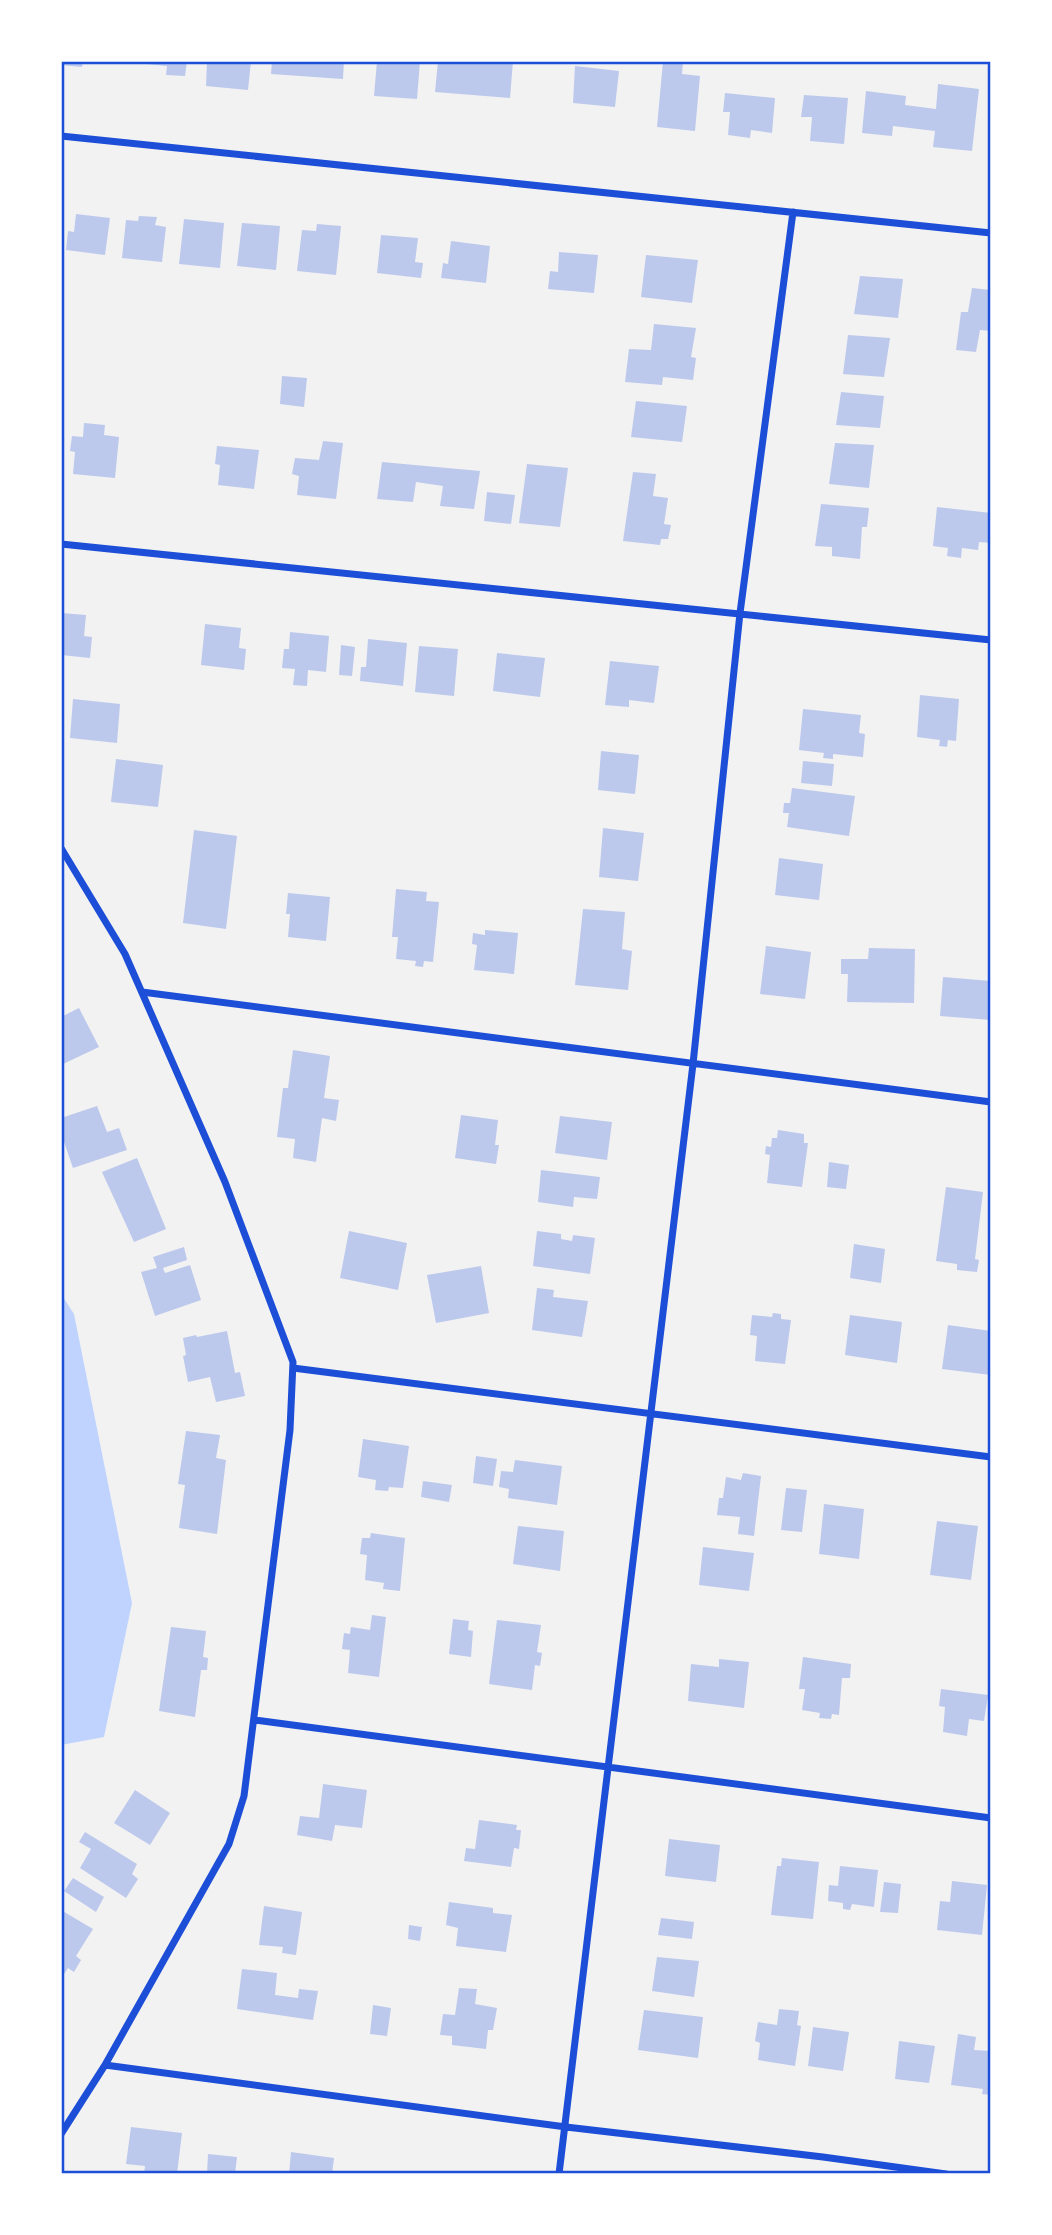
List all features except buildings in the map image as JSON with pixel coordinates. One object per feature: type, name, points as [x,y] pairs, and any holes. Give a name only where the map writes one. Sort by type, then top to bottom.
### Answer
[{"type":"street","points":[[61,136],[991,233]]},
{"type":"street","points":[[559,2174],[693,1064],[740,613],[793,212]]},
{"type":"street","points":[[61,544],[991,640]]},
{"type":"street","points":[[61,848],[125,954],[225,1182],[293,1362],[290,1430],[244,1796],[229,1844],[105,2065],[61,2134]]},
{"type":"street","points":[[142,992],[991,1102]]},
{"type":"street","points":[[293,1368],[991,1457]]},
{"type":"street","points":[[255,1720],[991,1818]]},
{"type":"street","points":[[105,2065],[946,2174]]},
{"type":"water","points":[[61,1294],[74,1314],[132,1603],[104,1737],[61,1745]]}]
